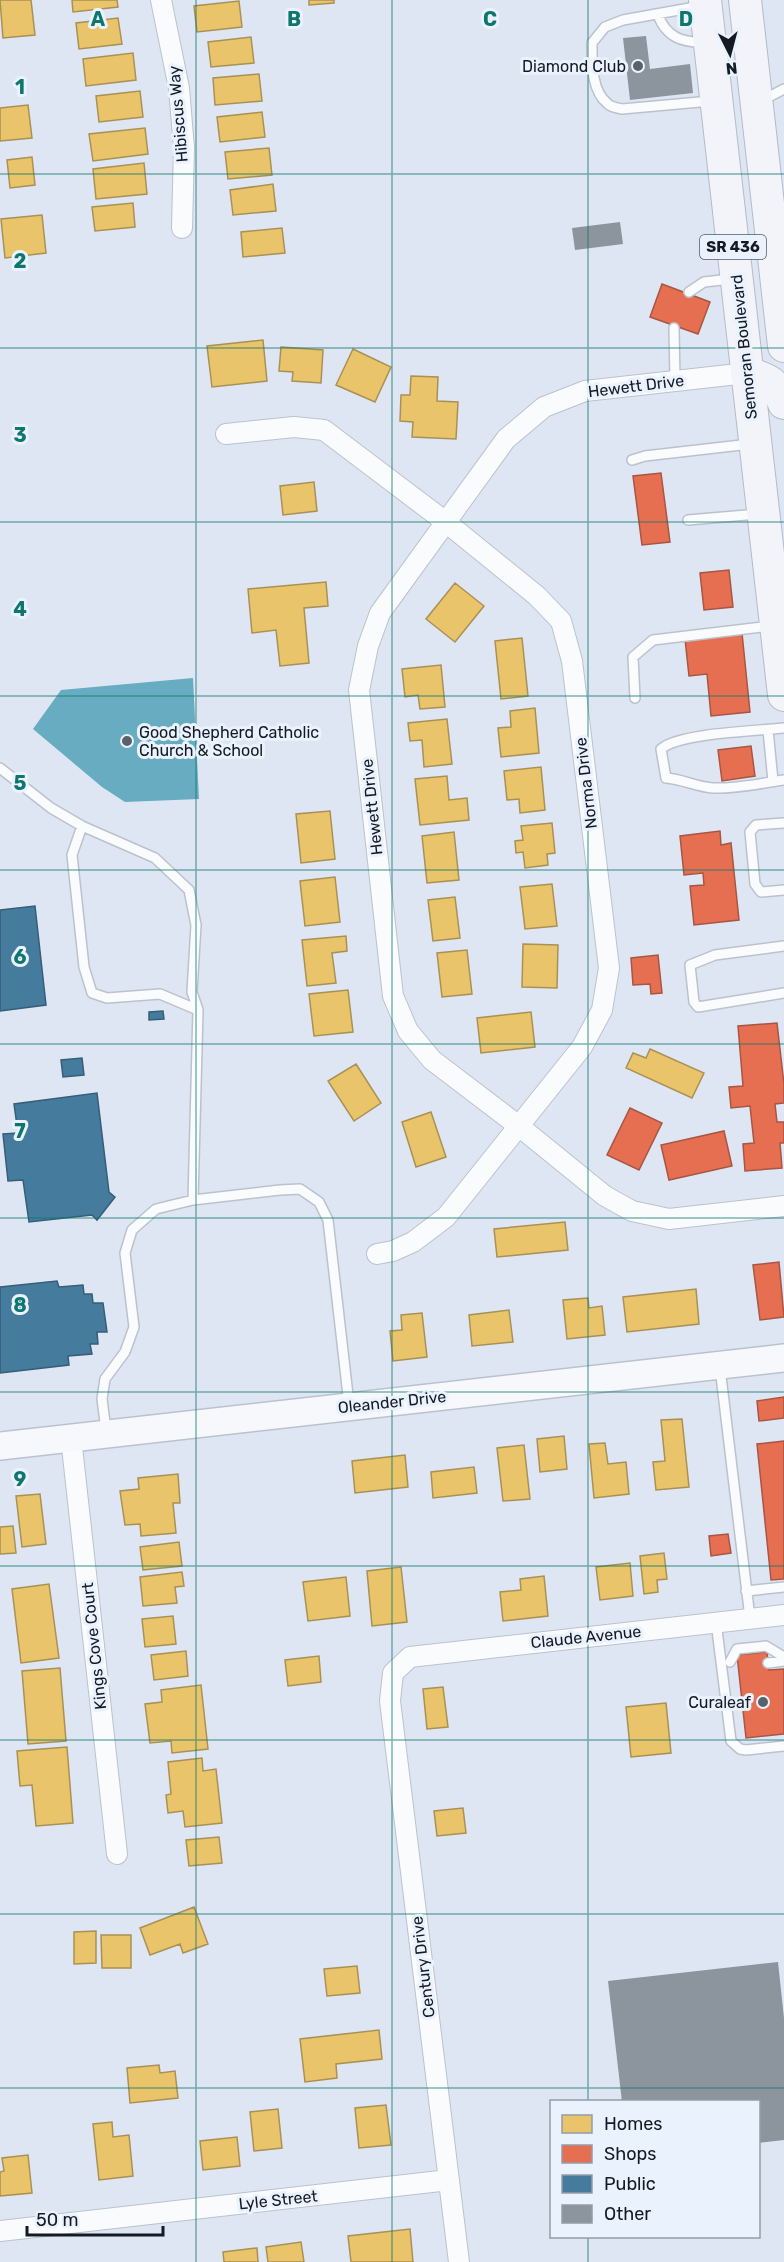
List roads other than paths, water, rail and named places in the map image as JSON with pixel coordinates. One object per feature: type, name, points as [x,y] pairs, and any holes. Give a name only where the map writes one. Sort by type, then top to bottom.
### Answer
[{"type":"main road","name":"SR 436","points":[[744,0],[780,273],[784,346]]},
{"type":"main road","name":"Semoran Boulevard","points":[[706,3],[784,695]]},
{"type":"main road","points":[[740,314],[755,349],[769,364],[784,367]]},
{"type":"main road","points":[[747,373],[768,379],[780,393],[784,403]]},
{"type":"street","name":"Hibiscus Way","points":[[161,0],[179,88],[184,148],[182,228]]},
{"type":"street","name":"Hewett Drive","points":[[747,373],[585,391],[544,407],[506,439],[380,613],[368,646],[359,690],[393,996],[408,1031],[432,1060],[520,1126],[605,1196],[632,1211],[669,1219],[784,1206]]},
{"type":"street","name":"Norma Drive","points":[[226,434],[294,427],[324,430],[447,523],[537,596],[561,621],[572,661],[609,968],[602,1010],[582,1047],[446,1217],[413,1242],[393,1251],[377,1254]]},
{"type":"street","name":"Oleander Drive","points":[[0,1446],[784,1358]]},
{"type":"street","name":"Kings Cove Court","points":[[71,1438],[117,1854]]},
{"type":"street","name":"Claude Avenue","points":[[393,1673],[410,1657],[784,1615]]},
{"type":"street","name":"Century Drive","points":[[393,1673],[390,1701],[459,2262]]},
{"type":"street","name":"Lyle Street","points":[[0,2231],[449,2180]]},
{"type":"lane","points":[[706,3],[658,15],[623,20],[604,27],[592,43],[592,69],[598,91],[608,105],[622,109],[717,100]]},
{"type":"lane","points":[[658,15],[666,32],[692,42],[710,41]]},
{"type":"lane","points":[[756,104],[784,89]]},
{"type":"lane","points":[[689,292],[704,282],[736,278]]},
{"type":"lane","points":[[674,328],[675,381]]},
{"type":"lane","points":[[632,460],[645,456],[755,444]]},
{"type":"lane","points":[[688,520],[763,513]]},
{"type":"lane","points":[[635,698],[633,657],[653,640],[776,625]]},
{"type":"lane","points":[[784,728],[714,734],[667,744],[661,749],[666,778],[710,788],[784,780]]},
{"type":"lane","points":[[768,730],[773,781]]},
{"type":"lane","points":[[0,768],[51,808],[82,826],[155,858],[189,890],[196,925],[192,992],[198,1010],[193,1200]]},
{"type":"lane","points":[[784,823],[756,825],[750,832],[755,884],[761,892],[784,890]]},
{"type":"lane","points":[[82,826],[72,855],[84,967],[92,993],[107,998],[160,994],[198,1010]]},
{"type":"lane","points":[[784,946],[715,955],[690,965],[694,1002],[698,1007],[784,993]]},
{"type":"lane","points":[[106,1434],[102,1399],[105,1379],[125,1352],[134,1327],[125,1253],[132,1230],[156,1209],[193,1200],[300,1189],[319,1202],[328,1220],[350,1406]]},
{"type":"lane","points":[[720,1365],[750,1618]]},
{"type":"lane","points":[[746,1591],[784,1587]]},
{"type":"lane","points":[[716,1622],[730,1664],[731,1741],[740,1749],[746,1750],[784,1746]]},
{"type":"lane","points":[[730,1664],[737,1649],[766,1646],[784,1659]]},
{"type":"lane","points":[[768,1663],[784,1659]]},
{"type":"water","points":[[193,678],[199,799],[125,802],[102,787],[33,729],[61,690]]},
{"type":"place","name":"Diamond Club","points":[[638,66]]},
{"type":"place","name":"Good Shepherd Catholic Church & School","points":[[127,741]]},
{"type":"place","name":"Curaleaf","points":[[763,1702]]}]
